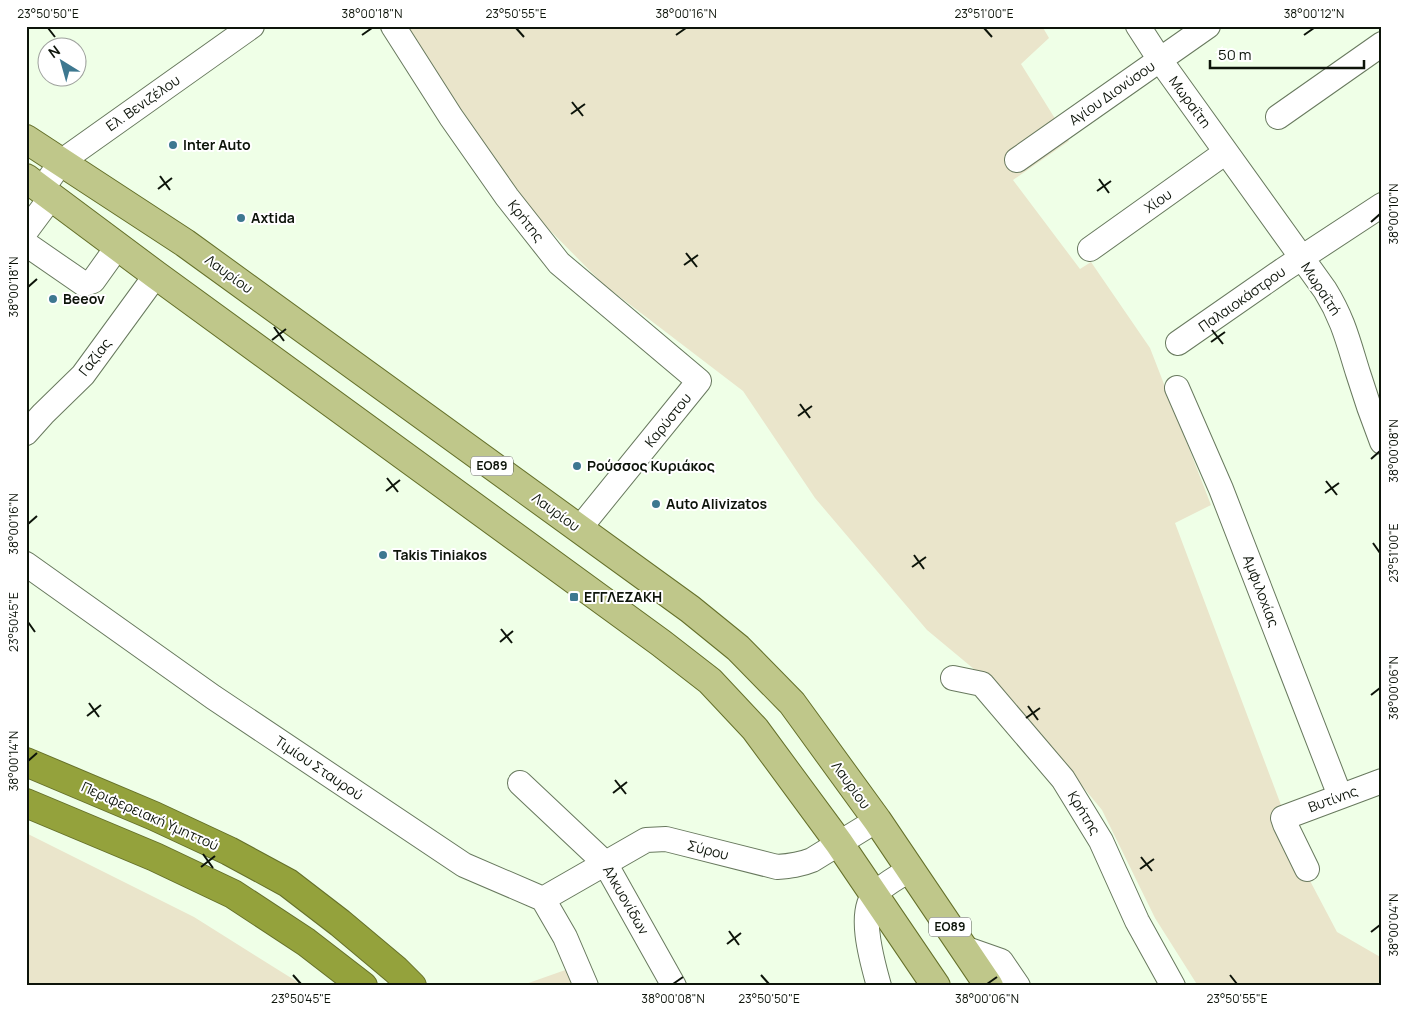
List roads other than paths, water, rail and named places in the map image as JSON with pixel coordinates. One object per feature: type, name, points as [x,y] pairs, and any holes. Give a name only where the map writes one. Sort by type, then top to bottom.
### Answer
[{"type":"highway","name":"Περιφερειακή Υμηττού","points":[[26,762],[154,816],[288,883],[347,929],[412,986]]},
{"type":"highway","points":[[26,803],[155,857],[233,894],[306,942],[363,986]]},
{"type":"main road","name":"Λαυρίου","points":[[26,139],[185,243],[579,528],[705,621],[738,648],[792,703],[876,820],[989,986]]},
{"type":"main road","points":[[40,188],[156,275],[645,631],[710,682],[755,728],[839,843],[936,986]]},
{"type":"street","name":"Ελ. Βενιζέλου","points":[[26,231],[40,188],[62,161],[252,26]]},
{"type":"street","name":"Κρήτης","points":[[393,26],[451,117],[507,197],[559,263],[699,381]]},
{"type":"street","name":"Μωραΐτη","points":[[1138,26],[1226,152]]},
{"type":"street","name":"Αγίου Διονύσου","points":[[1017,160],[1208,26]]},
{"type":"street","points":[[1278,117],[1382,44]]},
{"type":"street","name":"Χίου","points":[[1090,249],[1226,152]]},
{"type":"street","name":"Μωραΐτή","points":[[1226,152],[1325,290],[1340,316],[1382,442]]},
{"type":"street","name":"Παλαιοκάστρου","points":[[1178,343],[1382,205]]},
{"type":"street","points":[[26,244],[84,284],[94,281],[118,246]]},
{"type":"street","name":"Γαζίας","points":[[26,433],[83,375],[156,275]]},
{"type":"street","name":"Καρύστου","points":[[579,528],[699,381]]},
{"type":"street","name":"Αμφιλοχίας","points":[[1177,388],[1221,489],[1340,796]]},
{"type":"street","name":"Τιμίου Σταυρού","points":[[26,564],[213,697],[464,865],[543,899]]},
{"type":"street","name":"Κρήτης","points":[[953,678],[982,684],[1063,778],[1101,841],[1137,921],[1173,986]]},
{"type":"street","name":"Αλκυονίδων","points":[[520,783],[605,863],[674,986]]},
{"type":"street","name":"Βυτίνης","points":[[1307,869],[1285,821],[1340,796],[1379,787]]},
{"type":"street","name":"Σύρου","points":[[543,899],[646,840],[666,839],[777,867],[789,866],[812,860],[876,820]]},
{"type":"street","points":[[879,986],[872,961],[867,915],[874,894],[910,869]]},
{"type":"street","points":[[543,899],[565,937],[586,986]]},
{"type":"street","points":[[964,948],[1001,961],[1018,986]]},
{"type":"place","name":"Inter Auto","points":[[173,145]]},
{"type":"place","name":"Axtida","points":[[241,218]]},
{"type":"place","name":"Beeov","points":[[53,299]]},
{"type":"place","name":"Ρούσσος Κυριάκος","points":[[577,466]]},
{"type":"place","name":"Auto Alivizatos","points":[[656,504]]},
{"type":"place","name":"Takis Tiniakos","points":[[383,555]]},
{"type":"place","name":"ΕΓΓΛΕΖΑΚΗ","points":[[574,597]]}]
